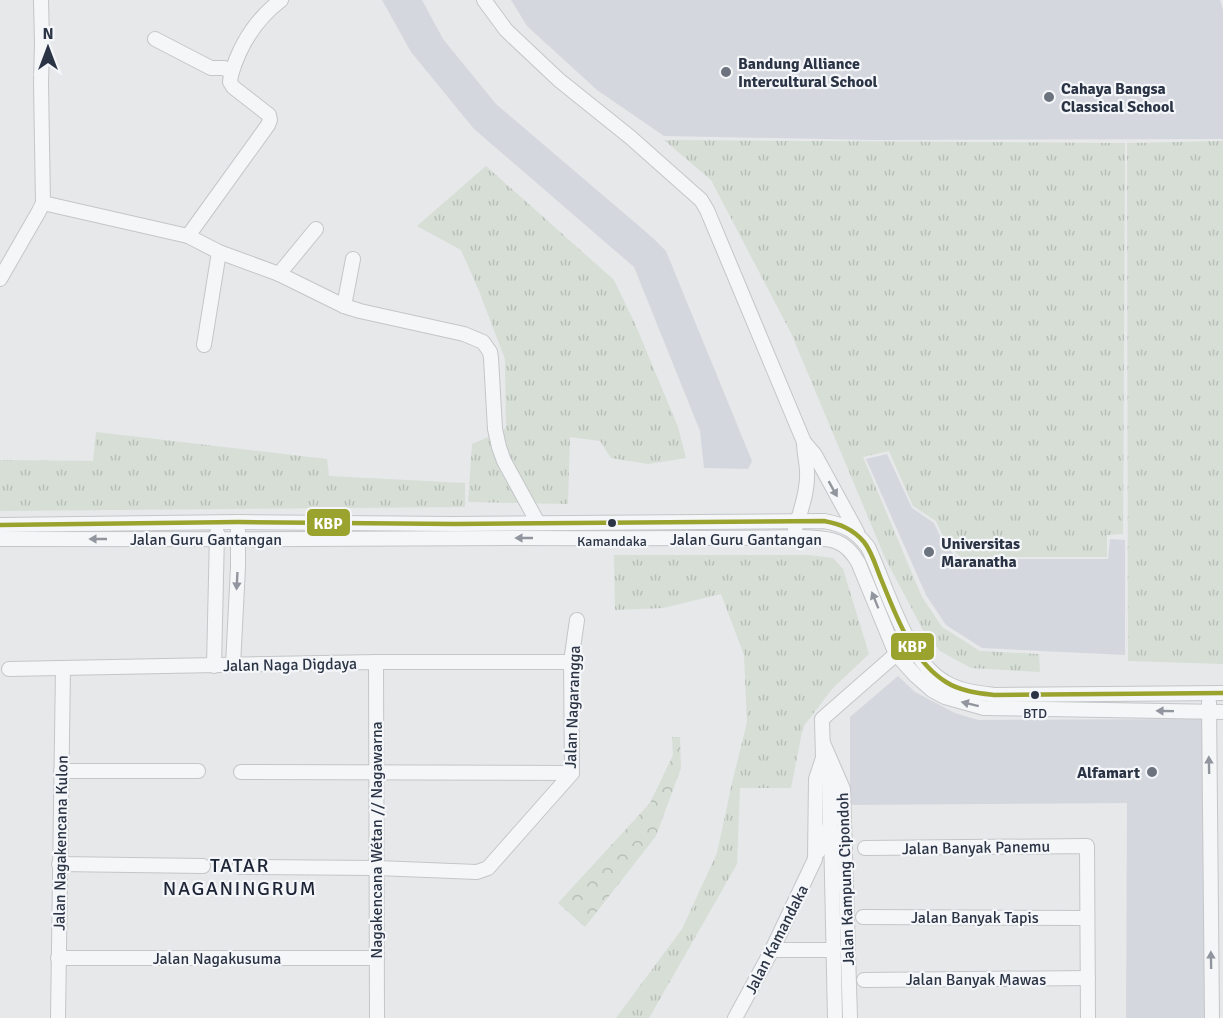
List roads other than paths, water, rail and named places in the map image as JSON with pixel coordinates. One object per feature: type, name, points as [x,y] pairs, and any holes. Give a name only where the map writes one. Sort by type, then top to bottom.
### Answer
[{"type":"street","points":[[0,279],[43,203],[40,83],[41,0]]},
{"type":"street","points":[[188,236],[270,120],[269,115],[233,87],[230,82],[235,60],[250,31],[281,0]]},
{"type":"street","points":[[484,0],[506,30],[559,80],[630,137],[701,200],[713,221],[804,442],[814,455],[853,527],[868,547],[909,643],[932,671],[943,681],[968,691],[994,695],[1216,693],[1212,1018]]},
{"type":"street","points":[[155,39],[211,68],[224,68],[231,75]]},
{"type":"street","points":[[43,203],[188,236],[219,252],[279,274],[344,306],[464,333],[483,342],[490,352],[495,429],[499,447],[504,461],[538,523]]},
{"type":"street","points":[[279,274],[316,229]]},
{"type":"street","points":[[204,345],[219,252]]},
{"type":"street","points":[[344,306],[353,259]]},
{"type":"street","points":[[792,537],[807,485],[804,442]]},
{"type":"street","name":"Jalan Guru Gantangan","points":[[0,525],[238,522],[824,521],[850,529],[861,537]]},
{"type":"street","points":[[233,665],[238,522]]},
{"type":"street","points":[[214,666],[218,523]]},
{"type":"street","name":"Jalan Guru Gantangan","points":[[0,539],[828,538],[845,545],[853,553],[864,574],[896,654],[932,690],[945,697],[984,708],[1216,712]]},
{"type":"street","name":"Jalan Nagarangga","points":[[239,867],[376,868],[477,872],[488,868],[572,773],[571,662],[577,620]]},
{"type":"street","points":[[896,654],[909,643]]},
{"type":"street","name":"Jalan Kamandaka","points":[[735,1018],[772,950],[830,825],[830,779],[823,758],[822,718],[896,654]]},
{"type":"street","name":"Jalan Naga Digdaya","points":[[9,669],[376,662],[571,662]]},
{"type":"street","name":"Nagakencana Wétan // Nagawarna","points":[[376,662],[377,1018]]},
{"type":"street","name":"Jalan Nagakencana Kulon","points":[[58,1018],[63,668]]},
{"type":"street","name":"Jalan Kampung Cipondoh","points":[[823,743],[843,789],[850,1018]]},
{"type":"street","name":"Jalan Kamandaka","points":[[815,859],[816,779],[823,758]]},
{"type":"street","points":[[61,771],[198,771]]},
{"type":"street","points":[[241,771],[572,773]]},
{"type":"street","points":[[830,825],[836,1018]]},
{"type":"street","name":"Jalan Banyak Panemu","points":[[865,848],[1087,846],[1088,918]]},
{"type":"street","points":[[59,864],[203,866]]},
{"type":"street","name":"Jalan Banyak Tapis","points":[[863,917],[1088,918]]},
{"type":"street","points":[[1088,918],[1088,1018]]},
{"type":"street","points":[[772,950],[834,950]]},
{"type":"street","name":"Jalan Nagakusuma","points":[[58,958],[377,958]]},
{"type":"street","name":"Jalan Banyak Mawas","points":[[864,980],[1088,978]]},
{"type":"place","name":"Bandung Alliance Intercultural School","points":[[726,72]]},
{"type":"place","name":"Cahaya Bangsa Classical School","points":[[1049,97]]},
{"type":"place","name":"Kamandaka","points":[[612,523]]},
{"type":"place","name":"Universitas Maranatha","points":[[929,552]]},
{"type":"place","name":"BTD","points":[[1035,695]]},
{"type":"place","name":"Alfamart","points":[[1152,772]]},
{"type":"district","name":"TATAR NAGANINGRUM","points":[[240,876]]}]
